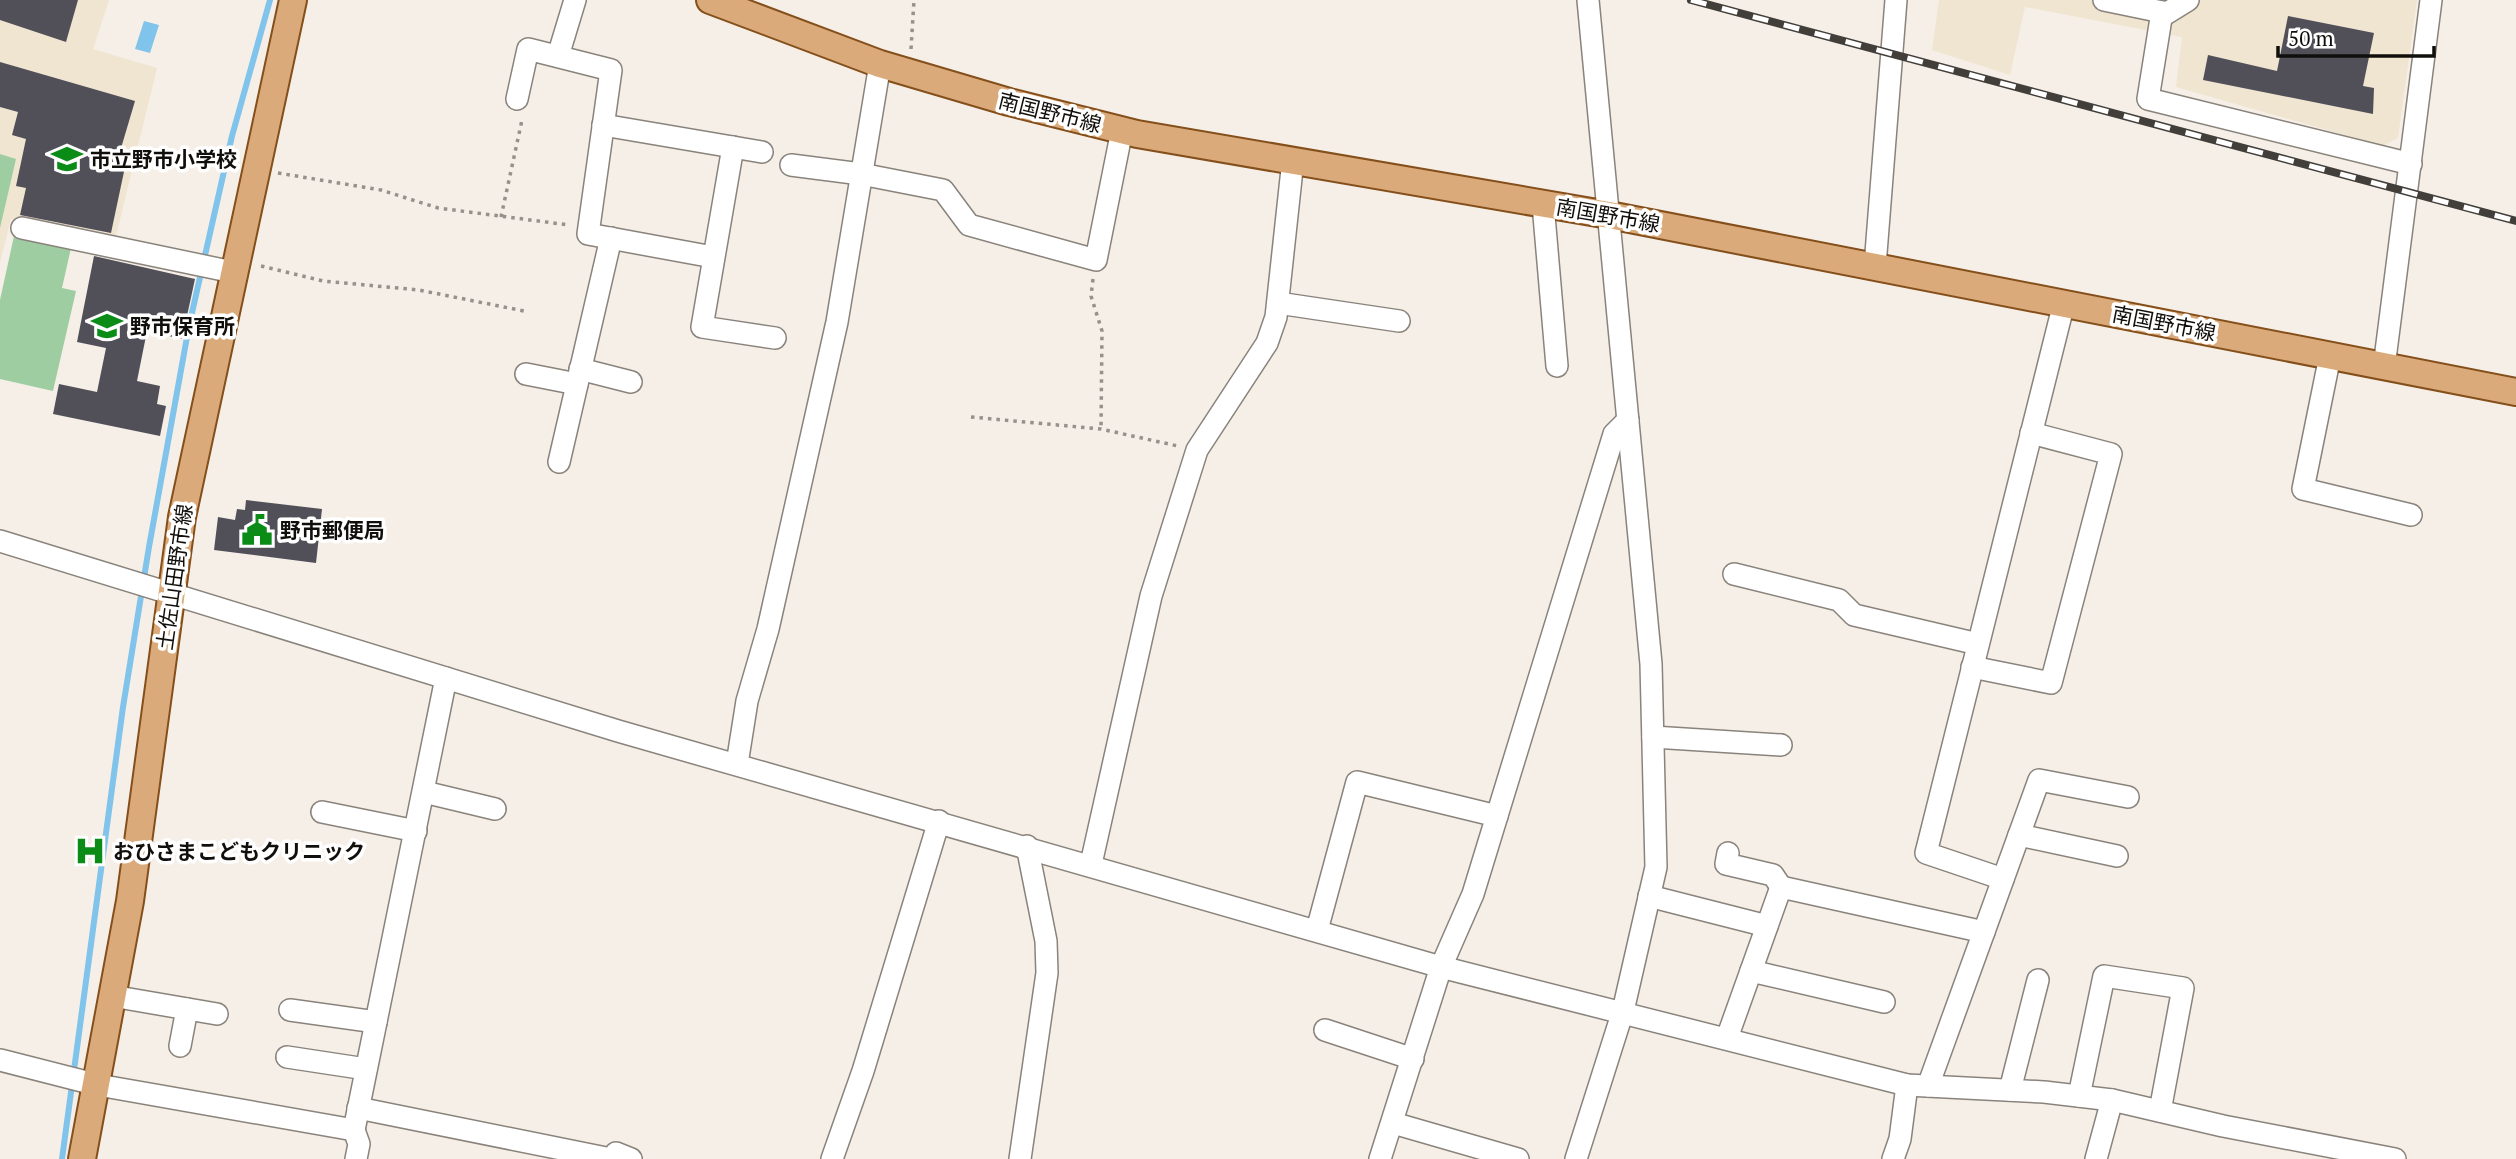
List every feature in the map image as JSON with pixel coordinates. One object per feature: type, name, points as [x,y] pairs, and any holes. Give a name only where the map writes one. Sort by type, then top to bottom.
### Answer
[{"type":"main road","name":"土佐山田野市線","points":[[82,1159],[98,1085],[130,901],[182,517],[293,0]]},
{"type":"main road","name":"南国野市線","points":[[710,0],[880,64],[1009,102],[1122,130],[1609,215],[2516,392]]},
{"type":"street","points":[[558,57],[575,0]]},
{"type":"street","points":[[1576,1159],[1623,1011],[1656,867],[1651,664],[1588,0]]},
{"type":"street","points":[[1875,266],[1896,0]]},
{"type":"street","points":[[2104,0],[2160,22]]},
{"type":"street","points":[[2188,0],[2167,13],[2160,22],[2148,99],[2411,164]]},
{"type":"street","points":[[2384,367],[2431,0]]},
{"type":"street","points":[[517,99],[528,49],[611,70],[588,234],[713,257]]},
{"type":"street","points":[[737,764],[747,701],[768,629],[837,322],[880,64]]},
{"type":"street","points":[[603,124],[762,152]]},
{"type":"street","points":[[791,165],[861,174],[943,190],[969,225],[1096,260],[1122,130]]},
{"type":"street","points":[[733,147],[702,327],[775,338]]},
{"type":"street","points":[[1091,864],[1151,596],[1197,450],[1267,343],[1278,303],[1293,160]]},
{"type":"street","points":[[1543,204],[1557,366]]},
{"type":"street","points":[[22,228],[235,266]]},
{"type":"street","points":[[559,462],[611,238]]},
{"type":"street","points":[[1278,303],[1399,321]]},
{"type":"street","points":[[2003,879],[1926,853],[2064,303]]},
{"type":"street","points":[[2330,356],[2303,489],[2411,515]]},
{"type":"street","points":[[526,374],[631,382]]},
{"type":"street","points":[[1380,1159],[1441,967],[1473,894],[1614,434],[1628,420]]},
{"type":"street","points":[[1972,667],[2051,683],[2111,454],[2031,433]]},
{"type":"street","points":[[0,541],[170,596],[446,678],[1441,967],[1917,1086],[2010,1090],[2112,1100],[2395,1159]]},
{"type":"street","points":[[1734,574],[1839,600],[1854,615],[1978,644]]},
{"type":"street","points":[[356,1159],[359,1144],[354,1130],[358,1108],[446,678]]},
{"type":"street","points":[[1653,737],[1781,745]]},
{"type":"street","points":[[1893,1159],[1917,1086],[1984,932],[2039,780],[2128,797]]},
{"type":"street","points":[[1317,930],[1357,782],[1496,816]]},
{"type":"street","points":[[424,792],[495,809]]},
{"type":"street","points":[[322,812],[416,831]]},
{"type":"street","points":[[832,1159],[863,1071],[939,821]]},
{"type":"street","points":[[2019,835],[2117,856]]},
{"type":"street","points":[[1020,1159],[1047,973],[1045,941],[1027,846]]},
{"type":"street","points":[[1728,853],[1726,864],[1773,875],[1781,887],[1984,932]]},
{"type":"street","points":[[1727,1038],[1781,887]]},
{"type":"street","points":[[1649,897],[1767,926]]},
{"type":"street","points":[[1751,971],[1884,1002]]},
{"type":"street","points":[[2079,1096],[2104,976],[2183,988],[2160,1111]]},
{"type":"street","points":[[2010,1090],[2038,980]]},
{"type":"street","points":[[112,996],[217,1014]]},
{"type":"street","points":[[180,1046],[187,1009]]},
{"type":"street","points":[[290,1010],[376,1023]]},
{"type":"street","points":[[1325,1030],[1413,1059]]},
{"type":"street","points":[[287,1057],[366,1069]]},
{"type":"street","points":[[0,1060],[98,1085],[354,1130]]},
{"type":"street","points":[[2096,1159],[2112,1100]]},
{"type":"street","points":[[358,1108],[538,1152],[613,1159],[616,1153],[631,1159]]},
{"type":"street","points":[[1393,1123],[1512,1158]]},
{"type":"path","points":[[909,72],[915,0]]},
{"type":"path","points":[[501,217],[526,104],[517,99]]},
{"type":"path","points":[[255,170],[381,190],[438,208],[589,228]]},
{"type":"path","points":[[1096,260],[1091,296],[1102,331],[1101,429]]},
{"type":"path","points":[[235,266],[323,281],[419,290],[524,311]]},
{"type":"path","points":[[971,417],[1101,429],[1197,450]]},
{"type":"shaded area","name":"市立野市小学校","points":[[0,0],[109,0],[93,49],[157,68],[115,240],[11,219],[0,262]]},
{"type":"shaded area","points":[[1939,0],[2417,0],[2398,138],[2383,146],[2176,87],[2182,37],[2025,7],[2010,75],[1932,50]]},
{"type":"green space","points":[[0,154],[16,159],[0,228]]},
{"type":"green space","points":[[14,236],[71,248],[62,288],[76,291],[53,391],[0,379],[0,300]]},
{"type":"water","points":[[144,21],[159,25],[150,53],[135,49]]},
{"type":"building","points":[[0,0],[78,0],[66,42],[0,20]]},
{"type":"building","points":[[2288,16],[2374,33],[2363,86],[2374,88],[2373,114],[2203,80],[2208,55],[2277,71]]},
{"type":"building","points":[[0,62],[135,101],[116,165],[125,167],[111,233],[20,215],[26,188],[16,186],[26,139],[12,135],[18,112],[0,107]]},
{"type":"building","points":[[94,256],[195,279],[182,339],[147,331],[137,381],[160,386],[157,404],[166,406],[160,436],[53,414],[59,384],[97,392],[106,348],[77,342]]},
{"type":"building","points":[[246,500],[322,509],[316,563],[214,550],[218,517],[235,520],[237,509],[245,510]]},
{"type":"waterway","points":[[62,1159],[123,707],[149,547],[189,326],[232,136],[270,0]]},
{"type":"railway","points":[[1691,0],[2516,221]]},
{"type":"place","name":"市立野市小学校","points":[[67,159]]},
{"type":"place","name":"野市保育所","points":[[107,326]]},
{"type":"place","name":"野市郵便局","points":[[257,530]]},
{"type":"place","name":"おひさまこどもクリニック","points":[[90,851]]}]
